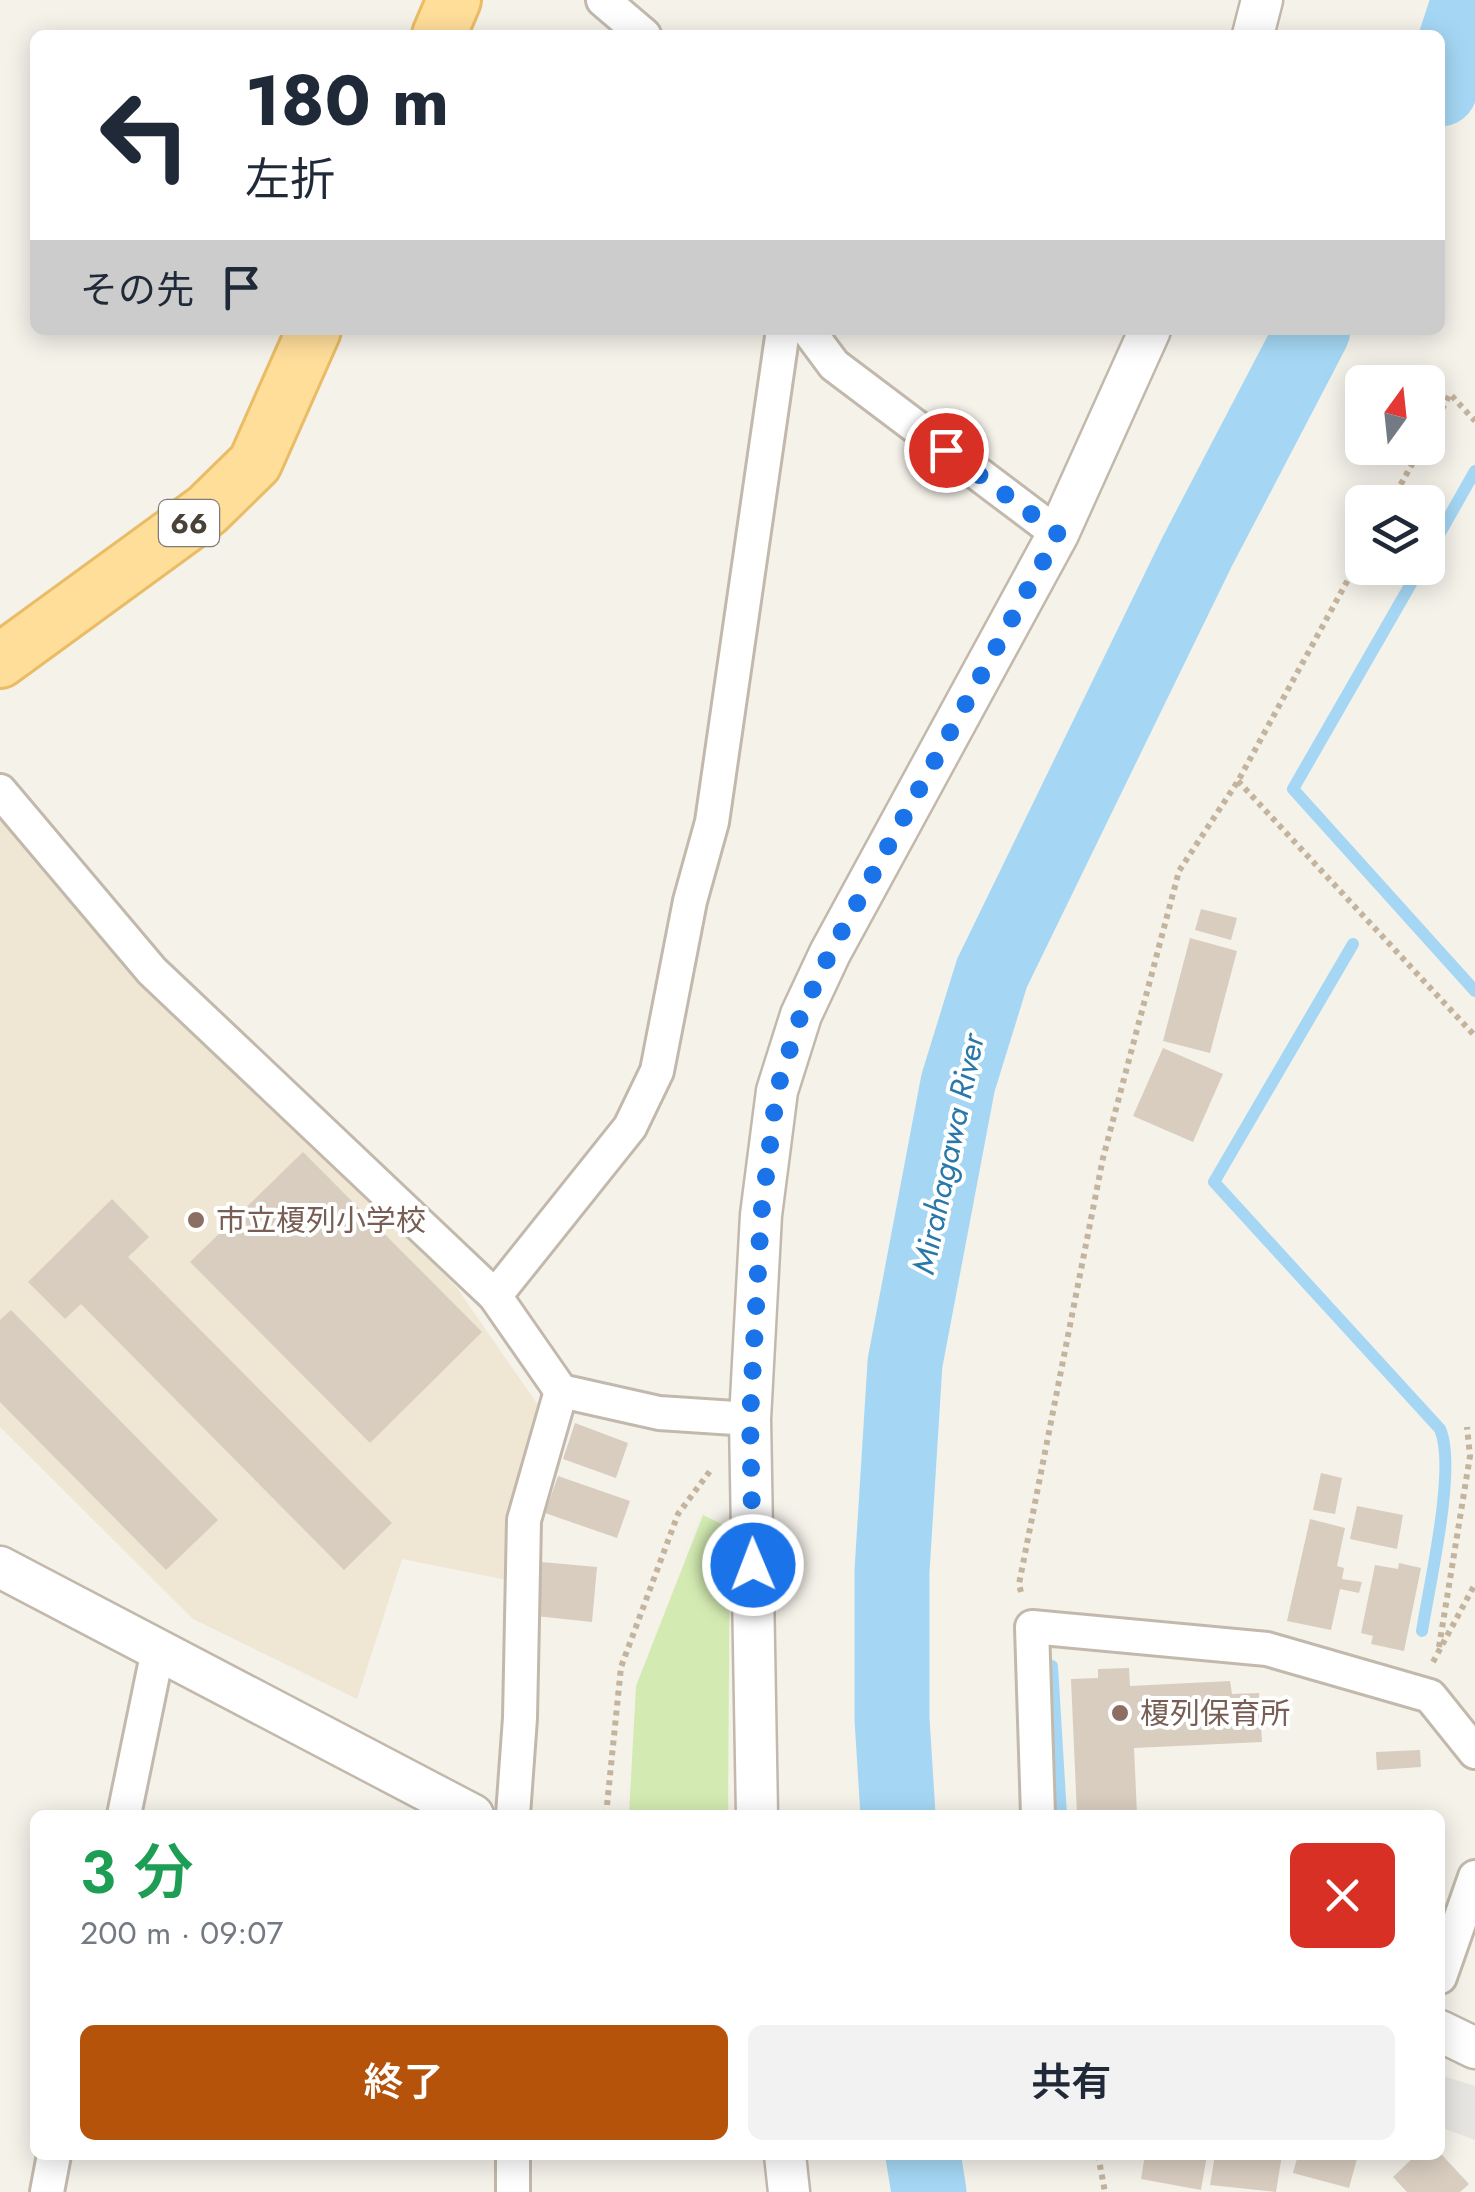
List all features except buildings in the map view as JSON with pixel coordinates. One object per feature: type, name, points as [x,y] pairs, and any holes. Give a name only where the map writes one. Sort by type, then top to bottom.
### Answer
[{"type":"main road","points":[[441,30],[454,0]]},
{"type":"main road","name":"66","points":[[0,661],[207,510],[255,463],[312,335]]},
{"type":"street","points":[[603,0],[638,30]]},
{"type":"street","points":[[1255,30],[1262,0]]},
{"type":"street","points":[[495,1296],[630,1127],[657,1071],[690,901],[712,822],[782,335]]},
{"type":"street","points":[[812,335],[834,365],[1058,534]]},
{"type":"street","points":[[757,1810],[750,1418],[763,1198],[777,1090],[801,1014],[1058,534],[1148,335]]},
{"type":"street","points":[[0,790],[152,971],[495,1296],[561,1391],[660,1413],[750,1418]]},
{"type":"street","points":[[513,1810],[520,1718],[524,1520],[561,1391]]},
{"type":"street","points":[[0,1567],[463,1810]]},
{"type":"street","points":[[1038,1810],[1032,1627],[1267,1649],[1430,1696],[1475,1752]]},
{"type":"street","points":[[125,1810],[158,1650]]},
{"type":"street","points":[[1445,1963],[1475,1876]]},
{"type":"street","points":[[1445,2033],[1475,2048]]},
{"type":"street","points":[[46,2192],[53,2160]]},
{"type":"street","points":[[513,2160],[514,2192]]},
{"type":"street","points":[[786,2160],[789,2192]]},
{"type":"path","points":[[1445,404],[1450,394],[1475,421]]},
{"type":"path","points":[[1032,1627],[1019,1584],[1103,1158],[1178,872],[1238,781],[1345,585]]},
{"type":"path","points":[[1238,781],[1475,1036]]},
{"type":"path","points":[[607,1810],[621,1667],[678,1514],[750,1418]]},
{"type":"path","points":[[1439,1647],[1470,1456],[1468,1428]]},
{"type":"path","points":[[1422,1694],[1439,1647],[1475,1584]]},
{"type":"path","points":[[1099,2160],[1105,2192]]},
{"type":"shaded area","name":"市立榎列小学校","points":[[0,805],[457,1288],[540,1408],[507,1580],[402,1559],[357,1699],[193,1619],[0,1427]]},
{"type":"shaded area","points":[[1445,2077],[1475,2086],[1475,2140],[1445,2129]]},
{"type":"green space","points":[[703,1515],[730,1528],[728,1810],[629,1810],[636,1686]]},
{"type":"waterway","name":"Mirahagawa River","points":[[1445,74],[1469,0]]},
{"type":"waterway","name":"Mirahagawa River","points":[[898,1810],[892,1719],[892,1571],[905,1363],[958,1083],[992,973],[1197,552],[1310,335]]},
{"type":"waterway","points":[[1445,524],[1475,471]]},
{"type":"waterway","points":[[1410,585],[1293,789],[1475,991]]},
{"type":"waterway","points":[[1353,944],[1214,1182],[1440,1429],[1444,1498],[1422,1631]]},
{"type":"waterway","points":[[1052,1666],[1061,1810]]},
{"type":"waterway","name":"Mirahagawa River","points":[[924,2160],[929,2192]]},
{"type":"place","name":"市立榎列小学校","points":[[196,1220]]},
{"type":"place","name":"榎列保育所","points":[[1120,1713]]},
{"type":"route","points":[[753,1565],[750,1418],[761,1216],[777,1090],[801,1014],[830,953],[1058,534],[946,450]]}]
